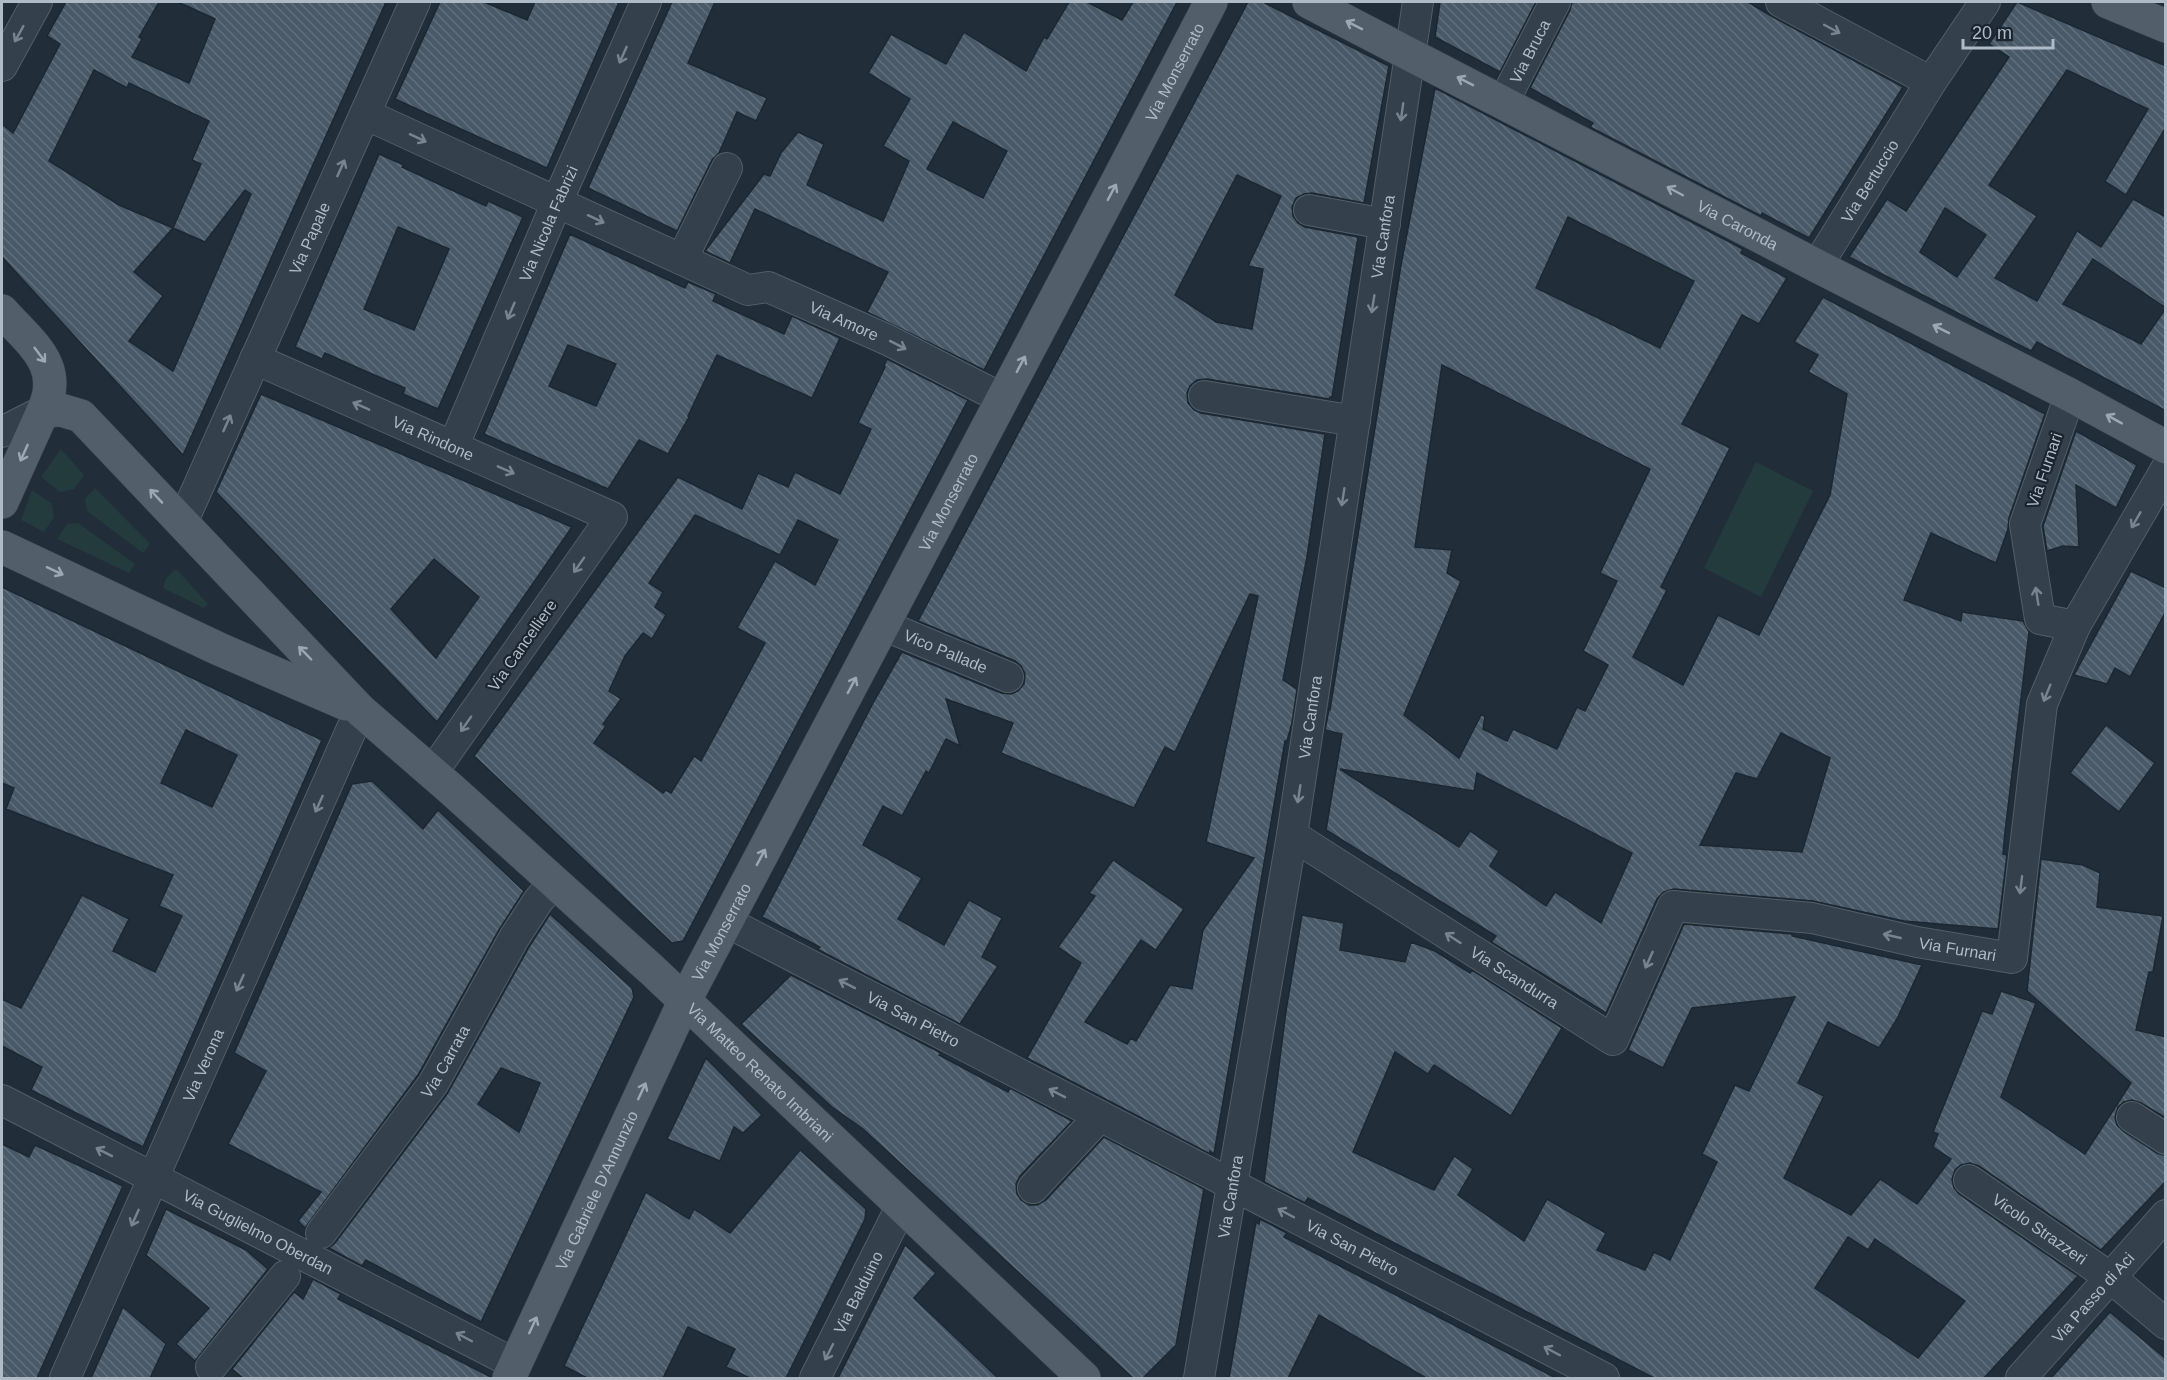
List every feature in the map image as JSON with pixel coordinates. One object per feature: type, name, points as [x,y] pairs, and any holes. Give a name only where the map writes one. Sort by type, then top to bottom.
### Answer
[{"type":"main road","name":"Via Monserrato","points":[[684,1002],[1211,2]]},
{"type":"main road","name":"Via Caronda","points":[[1310,2],[2070,395],[2166,447]]},
{"type":"main road","points":[[2108,2],[2166,26]]},
{"type":"main road","points":[[2,311],[45,361],[51,383],[48,399],[2,502]]},
{"type":"main road","points":[[43,411],[61,410],[81,416],[360,710]]},
{"type":"main road","points":[[2,547],[219,649],[360,710]]},
{"type":"main road","points":[[219,649],[235,644],[248,634],[256,620],[258,603]]},
{"type":"main road","name":"Via Matteo Renato Imbriani","points":[[360,710],[554,882],[902,1205],[1084,1378]]},
{"type":"main road","name":"Via Gabriele D'Annunzio","points":[[512,1371],[684,1002]]},
{"type":"street","points":[[2,66],[37,2]]},
{"type":"street","name":"Via Papale","points":[[182,523],[415,2]]},
{"type":"street","name":"Via Nicola Fabrizi","points":[[453,447],[557,202],[646,2]]},
{"type":"street","name":"Via Canfora","points":[[1199,1378],[1292,835],[1418,2]]},
{"type":"street","name":"Via Bruca","points":[[1504,101],[1555,2]]},
{"type":"street","points":[[1781,2],[1928,89]]},
{"type":"street","name":"Via Bertuccio","points":[[1817,266],[1985,2]]},
{"type":"street","name":"Via Amore","points":[[365,114],[748,290],[768,287],[888,340],[1003,399]]},
{"type":"street","points":[[682,259],[727,168]]},
{"type":"street","points":[[1309,210],[1385,224]]},
{"type":"street","name":"Via Rindone","points":[[255,359],[612,517]]},
{"type":"street","name":"Via Furnari","points":[[2070,395],[2025,524],[2040,619],[2075,626]]},
{"type":"street","points":[[1204,396],[1355,422]]},
{"type":"street","points":[[2,432],[43,411]]},
{"type":"street","name":"Via Furnari","points":[[1673,906],[1812,918],[1917,942],[2012,958],[2042,704],[2075,626],[2166,469]]},
{"type":"street","name":"Via Cancelliere","points":[[432,773],[612,517]]},
{"type":"street","name":"Vico Pallade","points":[[883,625],[1008,677]]},
{"type":"street","name":"Via Verona","points":[[65,1378],[360,710]]},
{"type":"street","name":"Via Scandurra","points":[[1292,835],[1613,1041],[1673,906]]},
{"type":"street","name":"Via Carrata","points":[[321,1233],[434,1084],[514,938],[538,901],[554,882]]},
{"type":"street","name":"Via San Pietro","points":[[727,922],[1604,1378]]},
{"type":"street","name":"Via Guglielmo Oberdan","points":[[2,1100],[153,1177],[512,1371]]},
{"type":"street","points":[[1033,1188],[1100,1116]]},
{"type":"street","points":[[2132,1117],[2166,1139]]},
{"type":"street","name":"Vicolo Strazzeri","points":[[1969,1180],[2111,1278],[2166,1324]]},
{"type":"street","name":"Via Balduino","points":[[815,1378],[902,1205]]},
{"type":"street","name":"Via Passo di Aci","points":[[2021,1378],[2166,1215]]},
{"type":"street","points":[[211,1367],[285,1276]]},
{"type":"green space","points":[[61,449],[84,475],[74,489],[60,492],[41,477]]},
{"type":"green space","points":[[1756,462],[1813,491],[1761,597],[1704,568]]},
{"type":"green space","points":[[95,488],[150,544],[143,553],[87,511],[85,499]]},
{"type":"green space","points":[[32,490],[52,504],[54,517],[44,532],[21,520]]},
{"type":"green space","points":[[78,523],[135,564],[129,573],[57,539],[67,524]]},
{"type":"green space","points":[[174,570],[178,571],[208,604],[204,608],[163,588],[166,579]]},
{"type":"building","points":[[66,2],[159,2],[139,37],[142,39],[132,57],[189,83],[215,19],[178,2],[386,2],[183,455],[2,257],[2,124],[13,133],[60,44],[47,36]],"holes":[[[94,70],[127,88],[129,83],[209,121],[192,160],[201,164],[173,228],[119,205],[49,161]],[[245,190],[251,194],[173,371],[129,341],[163,296],[134,272],[173,228],[205,242]]]},
{"type":"building","points":[[440,2],[484,2],[527,20],[535,2],[619,2],[547,168],[395,99]]},
{"type":"building","points":[[672,2],[715,2],[688,63],[767,98],[756,121],[737,112],[719,153],[712,160],[677,231],[588,188]]},
{"type":"building","points":[[1069,2],[1087,2],[1122,20],[1133,2],[1177,2],[984,370],[867,312],[888,272],[755,209],[730,263],[705,251],[764,174],[770,176],[781,153],[798,132],[824,144],[807,185],[883,221],[909,161],[883,146],[910,99],[868,73],[891,34],[946,64],[964,32],[1026,71],[1044,37],[1047,39]],"holes":[[[953,122],[1007,151],[983,198],[927,169]]]},
{"type":"building","points":[[1248,2],[1263,2],[1389,66],[1364,203],[1312,193],[1296,198],[1292,207],[1293,216],[1305,227],[1358,237],[1332,397],[1329,399],[1207,379],[1197,380],[1190,386],[1187,393],[1188,403],[1194,410],[1201,413],[1325,434],[1307,557],[1283,680],[1297,689],[1292,723],[1287,741],[1285,741],[1214,1154],[1210,1151],[1210,1154],[1027,1058],[1081,963],[1058,947],[1095,896],[1089,893],[1113,860],[1184,909],[1156,950],[1141,940],[1085,1022],[1127,1044],[1131,1038],[1136,1041],[1170,985],[1192,989],[1203,930],[1254,858],[1206,842],[1258,596],[1250,594],[1175,752],[1165,747],[1134,808],[1001,753],[1013,723],[946,699],[960,746],[946,739],[929,773],[926,771],[902,816],[883,806],[863,845],[922,878],[898,919],[944,945],[969,900],[1002,918],[982,957],[998,966],[960,1024],[817,949],[820,947],[762,917],[873,703],[902,652],[1001,693],[1011,694],[1018,691],[1024,684],[1025,674],[1015,661],[918,621]],"holes":[[[1237,175],[1281,196],[1248,266],[1263,269],[1252,329],[1216,322],[1175,295]]]},
{"type":"building","points":[[1440,2],[1536,2],[1500,72],[1435,37]]},
{"type":"building","points":[[1572,2],[1748,2],[1903,87],[1809,238],[1762,213],[1761,216],[1590,127],[1593,123],[1530,88]]},
{"type":"building","points":[[2017,2],[2166,66],[2166,127],[2126,195],[2105,181],[2148,109],[2067,70],[1989,185],[2037,216],[1995,278],[2037,301],[2077,231],[2101,247],[2133,199],[2166,217],[2166,308],[2166,411],[2037,342],[2031,351],[1849,257],[1887,199],[1906,211],[2009,57],[1989,44]],"holes":[[[1945,208],[1986,235],[1957,277],[1920,252]],[[2093,259],[2166,308],[2141,344],[2063,304]]]},
{"type":"building","points":[[1435,88],[1743,249],[1741,253],[1787,278],[1759,324],[1742,315],[1682,424],[1730,448],[1661,587],[1667,590],[1633,657],[1683,685],[1718,615],[1759,635],[1830,495],[1847,394],[1808,372],[1818,355],[1794,342],[1823,297],[2045,414],[1996,563],[1931,533],[1904,600],[1961,621],[1962,612],[2023,621],[2029,632],[2005,832],[2003,854],[2007,855],[1998,929],[1904,921],[1813,901],[1674,889],[1664,892],[1657,899],[1606,1013],[1491,942],[1496,936],[1326,830],[1342,734],[1325,730],[1401,265]],"holes":[[[1568,217],[1694,281],[1660,348],[1536,288]],[[1442,365],[1650,469],[1600,573],[1617,581],[1583,651],[1608,665],[1585,711],[1577,707],[1557,749],[1513,729],[1507,741],[1483,729],[1485,716],[1481,715],[1459,758],[1404,715],[1461,581],[1447,573],[1452,550],[1415,547]],[[1781,733],[1830,758],[1802,852],[1700,845],[1736,773],[1757,779]],[[1340,769],[1474,791],[1477,773],[1632,853],[1601,923],[1555,892],[1546,906],[1490,866],[1499,851],[1470,831],[1459,847]]]},
{"type":"building","points":[[379,154],[486,206],[488,201],[523,217],[438,409],[403,394],[405,388],[325,353],[322,359],[295,347]],"holes":[[[398,227],[449,249],[414,330],[364,309]]]},
{"type":"building","points":[[570,234],[685,288],[688,282],[716,294],[713,301],[784,334],[792,316],[840,338],[812,398],[717,355],[689,417],[668,454],[639,440],[608,489],[484,434]],"holes":[[[568,345],[616,364],[596,406],[549,386]]]},
{"type":"building","points":[[887,359],[968,400],[683,941],[672,943],[474,756],[678,477],[742,509],[758,473],[788,487],[795,472],[840,494],[871,429],[858,423]],"holes":[[[695,515],[780,555],[798,520],[838,540],[815,585],[775,561],[737,628],[765,643],[701,761],[694,756],[671,793],[666,790],[663,793],[594,743],[606,726],[603,724],[621,699],[609,691],[625,656],[643,633],[652,639],[666,615],[655,607],[663,592],[649,583]]]},
{"type":"building","points":[[261,394],[572,527],[437,722],[216,492]],"holes":[[[434,559],[479,597],[436,658],[391,609]]]},
{"type":"building","points":[[2076,431],[2137,465],[2116,508],[2076,485],[2079,547],[2063,546],[2047,551],[2043,526]]},
{"type":"building","points":[[2131,571],[2166,588],[2166,611],[2130,677],[2115,668],[2107,684],[2074,675]]},
{"type":"building","points":[[2,587],[322,740],[143,1147],[31,1090],[42,1067],[2,1046],[2,999],[21,1008],[82,895],[129,919],[113,951],[155,972],[182,916],[159,906],[173,875],[6,809],[14,788],[2,783]],"holes":[[[186,730],[237,755],[212,807],[161,783]]]},
{"type":"building","points":[[2106,725],[2155,763],[2119,812],[2070,773]]},
{"type":"building","points":[[372,781],[423,829],[438,810],[524,891],[499,930],[418,1075],[305,1228],[298,1221],[321,1192],[228,1144],[266,1071],[234,1053],[352,784]]},
{"type":"building","points":[[2041,859],[2083,865],[2100,873],[2097,907],[2163,916],[2153,972],[2149,972],[2136,1030],[2166,1037],[2166,1118],[2132,1100],[2118,1107],[2115,1117],[2117,1125],[2123,1131],[2157,1153],[2166,1156],[2166,1181],[2101,1250],[1979,1166],[1970,1163],[1961,1165],[1955,1170],[1952,1179],[1954,1188],[1959,1194],[2078,1276],[1984,1378],[1654,1378],[1308,1198],[1305,1203],[1264,1182],[1286,1011],[1302,915],[1344,923],[1340,950],[1405,962],[1411,942],[1435,951],[1470,973],[1472,970],[1562,1028],[1511,1116],[1434,1065],[1428,1074],[1395,1052],[1353,1152],[1434,1190],[1454,1156],[1473,1169],[1458,1195],[1524,1241],[1547,1199],[1606,1233],[1597,1250],[1645,1270],[1654,1252],[1670,1260],[1717,1162],[1702,1154],[1735,1085],[1749,1091],[1795,997],[1692,1008],[1663,1068],[1628,1050],[1684,924],[1792,934],[1792,936],[1922,965],[1897,1019],[1879,1048],[1828,1022],[1798,1083],[1824,1096],[1784,1178],[1851,1215],[1880,1179],[1917,1204],[1951,1159],[1933,1147],[1938,1134],[1933,1132],[1982,1011],[1992,1014],[2001,991],[2036,1003],[2001,1097],[2085,1154],[2131,1083],[2027,991]],"holes":[[[1848,1237],[1868,1250],[1875,1239],[1965,1301],[1918,1358],[1815,1288]]]},
{"type":"building","points":[[550,914],[632,988],[634,997],[481,1322],[366,1260],[362,1266],[329,1248],[447,1094],[529,947]],"holes":[[[501,1068],[540,1083],[519,1132],[478,1104]]]},
{"type":"building","points":[[791,975],[941,1053],[939,1055],[1008,1092],[1010,1088],[1072,1121],[1020,1176],[1016,1184],[1017,1194],[1029,1205],[1037,1205],[1046,1200],[1104,1137],[1204,1189],[1176,1345],[1143,1378],[1133,1378],[863,1129],[832,1107],[741,1024]]},
{"type":"building","points":[[706,1058],[762,1115],[743,1133],[734,1127],[720,1161],[667,1139]]},
{"type":"building","points":[[2,1144],[29,1157],[35,1145],[123,1186],[37,1378],[2,1378]]},
{"type":"building","points":[[800,1150],[866,1209],[865,1219],[786,1378],[750,1378],[726,1367],[735,1349],[688,1327],[663,1378],[587,1378],[564,1366],[646,1192],[689,1219],[694,1209],[730,1233]]},
{"type":"building","points":[[166,1209],[246,1250],[268,1269],[195,1361],[176,1344],[209,1308],[146,1255]]},
{"type":"building","points":[[1260,1219],[1287,1233],[1284,1237],[1556,1378],[1426,1378],[1319,1315],[1288,1378],[1229,1378],[1256,1222],[1259,1224]]},
{"type":"building","points":[[905,1245],[936,1273],[914,1298],[998,1378],[838,1378]]},
{"type":"building","points":[[313,1279],[341,1294],[338,1299],[491,1377],[243,1378],[232,1369],[294,1292],[303,1299]]},
{"type":"building","points":[[123,1307],[166,1344],[150,1378],[91,1378]]},
{"type":"building","points":[[2110,1312],[2166,1359],[2166,1378],[2051,1378]]}]
